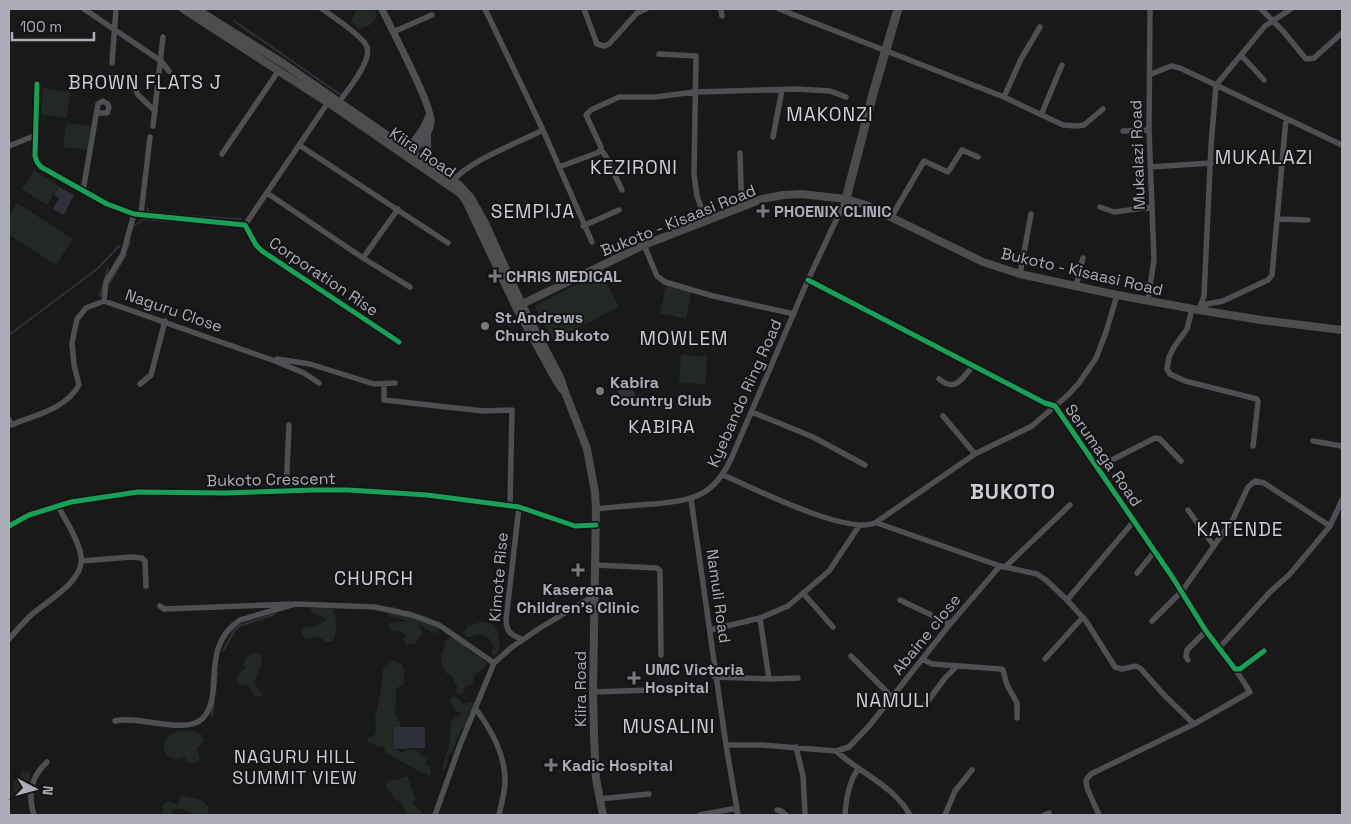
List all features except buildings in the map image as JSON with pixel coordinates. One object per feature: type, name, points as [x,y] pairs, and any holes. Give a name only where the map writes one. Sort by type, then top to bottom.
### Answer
[{"type":"main road","name":"Kiira Road","points":[[183,9],[279,70],[330,100],[339,102],[452,188],[466,201],[519,306],[560,377],[586,449],[594,485],[596,512],[593,692],[594,759],[603,815]]},
{"type":"main road","name":"Kiira Road","points":[[196,9],[284,64],[330,100],[408,154],[431,165],[465,190],[485,223],[519,306]]},
{"type":"main road","points":[[846,199],[860,142],[898,9]]},
{"type":"main road","points":[[427,134],[427,152],[431,165]]},
{"type":"main road","name":"Bukoto - Kisaasi Road","points":[[519,306],[644,245],[743,205],[772,196],[792,194],[846,199],[866,205],[981,261],[1020,274],[1117,295],[1260,320],[1342,330]]},
{"type":"street","points":[[84,9],[160,61],[169,72]]},
{"type":"street","points":[[112,63],[116,9]]},
{"type":"street","points":[[322,9],[353,32],[368,47],[368,55],[363,66],[339,102]]},
{"type":"street","points":[[382,9],[430,113],[431,123],[427,134],[408,154]]},
{"type":"street","points":[[485,9],[543,130],[583,226],[592,242]]},
{"type":"street","points":[[584,9],[588,24],[598,44],[606,46],[637,13],[646,9]]},
{"type":"street","points":[[721,9],[722,16]]},
{"type":"street","points":[[779,9],[1004,97],[1063,125],[1084,125],[1103,109]]},
{"type":"street","name":"Mukalazi Road","points":[[1148,300],[1154,260],[1149,130],[1150,9]]},
{"type":"street","points":[[1261,9],[1284,31],[1304,57],[1310,60],[1342,33]]},
{"type":"street","points":[[1253,446],[1258,402],[1256,399],[1172,376],[1168,371],[1167,364],[1174,347],[1187,329],[1204,296],[1210,163],[1216,85],[1265,26],[1291,9]]},
{"type":"street","points":[[393,32],[432,15]]},
{"type":"street","points":[[1004,97],[1021,59],[1040,27]]},
{"type":"street","points":[[153,126],[163,37]]},
{"type":"street","points":[[659,54],[696,56],[695,183],[699,202],[706,220]]},
{"type":"street","points":[[1241,55],[1264,80]]},
{"type":"street","points":[[1041,115],[1062,65]]},
{"type":"street","points":[[1149,75],[1168,67],[1176,66],[1342,145]]},
{"type":"street","points":[[222,154],[279,70]]},
{"type":"street","points":[[37,84],[37,112],[34,136],[35,156],[39,165],[107,204],[134,214],[245,225],[330,100]]},
{"type":"street","points":[[134,86],[138,95],[155,112]]},
{"type":"street","points":[[773,137],[782,90]]},
{"type":"street","points":[[622,190],[586,116],[591,110],[619,97],[655,97],[695,92],[820,90],[830,91],[846,97]]},
{"type":"street","points":[[83,191],[97,113]]},
{"type":"street","points":[[408,154],[430,113]]},
{"type":"street","points":[[1198,308],[1222,301],[1268,280],[1273,271],[1286,119]]},
{"type":"street","points":[[453,181],[461,173],[478,162],[543,130]]},
{"type":"street","points":[[1123,132],[1149,130]]},
{"type":"street","points":[[9,146],[34,136]]},
{"type":"street","points":[[141,214],[150,138]]},
{"type":"street","points":[[299,144],[448,243]]},
{"type":"street","points":[[559,167],[601,150]]},
{"type":"street","points":[[892,216],[924,161],[948,172],[962,150],[978,157]]},
{"type":"street","points":[[740,153],[743,205]]},
{"type":"street","points":[[1150,167],[1210,163]]},
{"type":"street","points":[[267,193],[363,258],[410,287]]},
{"type":"street","name":"Kyebando Ring Road","points":[[596,512],[691,499],[708,489],[723,474],[752,412],[808,280],[846,199]]},
{"type":"street","points":[[1100,206],[1114,212],[1152,207]]},
{"type":"street","points":[[363,258],[398,209]]},
{"type":"street","points":[[583,226],[619,210]]},
{"type":"street","name":"Naguru Close","points":[[134,214],[123,254],[106,282],[104,301],[268,358],[304,373],[319,384]]},
{"type":"street","points":[[1020,274],[1031,214]]},
{"type":"street","points":[[1277,219],[1308,220]]},
{"type":"street","name":"Corporation Rise","points":[[245,225],[256,245],[262,251],[399,342]]},
{"type":"street","points":[[644,245],[658,276],[665,282],[712,296],[794,314]]},
{"type":"street","points":[[1076,286],[1083,258]]},
{"type":"street","name":"Serumaga Road","points":[[808,280],[973,366],[1055,406],[1182,591],[1206,631],[1236,670],[1250,692],[1194,724]]},
{"type":"street","points":[[723,474],[802,509],[859,526],[868,526],[877,522],[975,454],[1032,426],[1055,406],[1079,383],[1096,358],[1117,295]]},
{"type":"street","points":[[9,420],[12,425],[16,424],[63,404],[72,395],[79,385],[74,365],[72,343],[77,319],[86,308],[104,301]]},
{"type":"street","points":[[140,384],[151,374],[165,321]]},
{"type":"street","points":[[268,358],[310,364],[374,384],[396,383]]},
{"type":"street","points":[[939,380],[948,386],[958,383],[973,366]]},
{"type":"street","points":[[384,384],[384,400],[484,411],[512,410],[510,506]]},
{"type":"street","points":[[752,412],[813,437],[865,465]]},
{"type":"street","points":[[943,416],[975,454]]},
{"type":"street","points":[[286,492],[289,425]]},
{"type":"street","points":[[1098,467],[1154,438],[1160,439],[1181,461]]},
{"type":"street","points":[[1313,442],[1342,446]]},
{"type":"street","points":[[1152,621],[1182,591],[1233,519],[1248,487],[1255,481],[1264,483],[1330,526]]},
{"type":"street","name":"Bukoto Crescent","points":[[9,526],[29,515],[71,502],[138,492],[202,493],[348,490],[427,495],[519,507],[569,524],[596,525]]},
{"type":"street","name":"Namuli Road","points":[[691,499],[726,745],[738,815]]},
{"type":"street","points":[[1219,648],[1270,592],[1289,575],[1330,526],[1342,500]]},
{"type":"street","points":[[1016,718],[1017,703],[1006,685],[1003,670],[996,667],[932,664],[922,660],[1002,566],[1070,505]]},
{"type":"street","points":[[9,639],[31,616],[68,585],[80,566],[79,550],[58,506]]},
{"type":"street","name":"Kimote Rise","points":[[519,507],[506,620],[507,629],[510,634],[523,640]]},
{"type":"street","points":[[1188,510],[1214,546]]},
{"type":"street","points":[[1067,600],[1134,521]]},
{"type":"street","points":[[877,522],[1002,566],[1040,576],[1083,617],[1115,667],[1122,669],[1136,666],[1141,669],[1164,696],[1194,724],[1091,774],[1086,780],[1087,788],[1099,815]]},
{"type":"street","points":[[710,630],[760,618],[783,608],[829,571],[859,526]]},
{"type":"street","points":[[1137,573],[1155,551]]},
{"type":"street","points":[[81,562],[131,557],[142,558],[145,561],[146,586]]},
{"type":"street","points":[[596,563],[657,568],[660,571],[661,655]]},
{"type":"street","name":"Abaine close","points":[[851,656],[892,698],[950,624],[1002,566]]},
{"type":"street","points":[[803,593],[833,627]]},
{"type":"street","points":[[435,815],[460,745],[494,664],[552,619],[595,595]]},
{"type":"street","points":[[900,600],[950,624]]},
{"type":"street","points":[[160,606],[164,609],[295,604],[362,606],[412,615],[439,625],[494,664]]},
{"type":"street","points":[[115,722],[130,720],[158,724],[186,725],[196,723],[202,719],[208,709],[212,695],[216,654],[222,640],[233,624],[240,620],[295,604]]},
{"type":"street","points":[[1046,658],[1083,617]]},
{"type":"street","points":[[760,618],[769,679]]},
{"type":"street","points":[[1188,660],[1186,657],[1187,650],[1206,631]]},
{"type":"street","points":[[1236,670],[1264,651]]},
{"type":"street","points":[[925,705],[945,678],[957,666]]},
{"type":"street","points":[[716,677],[798,678]]},
{"type":"street","points":[[593,692],[652,690]]},
{"type":"street","points":[[726,745],[796,747],[836,751],[847,748],[892,698]]},
{"type":"street","points":[[476,709],[491,730],[501,754],[505,781],[499,815]]},
{"type":"street","points":[[796,747],[803,776],[805,813]]},
{"type":"street","points":[[836,751],[856,768],[892,793],[910,815]]},
{"type":"street","points":[[34,815],[31,796],[33,782],[38,771],[47,762]]},
{"type":"street","points":[[845,815],[850,787],[856,768]]},
{"type":"street","points":[[946,815],[955,791],[972,770]]},
{"type":"street","points":[[600,799],[649,794]]},
{"type":"street","points":[[700,815],[737,808]]},
{"type":"street","points":[[777,810],[786,815]]},
{"type":"shaded area","points":[[357,9],[375,9],[377,17],[370,25],[359,29],[351,21]]},
{"type":"shaded area","points":[[43,88],[70,92],[67,118],[41,115]]},
{"type":"shaded area","points":[[66,123],[91,126],[88,150],[63,147]]},
{"type":"shaded area","points":[[34,170],[59,186],[47,205],[22,189]]},
{"type":"shaded area","points":[[59,187],[74,195],[64,215],[53,209],[59,198],[54,195]]},
{"type":"shaded area","points":[[17,203],[73,239],[56,265],[9,235],[9,215]]},
{"type":"shaded area","points":[[601,272],[619,307],[553,341],[535,306]]},
{"type":"shaded area","points":[[666,285],[692,291],[686,319],[660,313]]},
{"type":"shaded area","points":[[681,355],[707,356],[706,384],[679,383]]},
{"type":"shaded area","points":[[628,380],[637,399],[625,405],[615,386]]},
{"type":"shaded area","points":[[318,606],[333,609],[336,625],[333,641],[326,642],[318,636],[309,639],[304,637],[301,631],[304,627],[317,626],[326,619],[309,610]]},
{"type":"shaded area","points":[[394,606],[404,611],[428,616],[439,630],[437,633],[434,633],[418,625],[423,633],[414,644],[406,644],[403,639],[406,636],[404,634],[391,631],[388,626],[389,623],[409,621],[389,616],[387,613],[389,607]]},
{"type":"shaded area","points":[[481,622],[493,624],[498,632],[500,648],[494,657],[491,652],[494,649],[491,640],[480,634],[465,638],[464,632],[468,626]]},
{"type":"shaded area","points":[[452,637],[462,639],[466,648],[487,663],[485,667],[474,675],[473,683],[465,687],[464,692],[460,695],[455,690],[458,685],[452,676],[447,674],[441,661],[445,647],[444,641]]},
{"type":"shaded area","points":[[253,652],[258,653],[262,657],[261,666],[254,681],[257,688],[263,694],[261,697],[254,696],[248,685],[241,686],[237,682],[237,676],[245,668],[243,664],[246,658]]},
{"type":"shaded area","points":[[393,660],[402,664],[404,669],[404,684],[396,690],[395,713],[401,723],[400,727],[394,727],[394,748],[403,753],[406,750],[416,750],[422,756],[428,757],[428,760],[424,763],[430,769],[430,777],[386,753],[384,747],[380,747],[367,740],[371,736],[374,737],[376,730],[375,717],[380,697],[383,669]]},
{"type":"shaded area","points":[[453,696],[460,699],[462,704],[477,703],[473,711],[468,714],[469,722],[461,729],[447,759],[448,762],[444,770],[442,770],[450,741],[451,723],[454,717],[460,716],[461,713],[454,710],[450,700]]},
{"type":"shaded area","points":[[394,727],[425,727],[425,748],[394,749]]},
{"type":"shaded area","points":[[180,730],[194,731],[202,735],[204,740],[197,748],[200,759],[195,764],[189,763],[184,757],[176,759],[167,756],[164,749],[164,741],[171,734]]},
{"type":"shaded area","points":[[22,770],[25,773],[29,771],[30,773],[32,815],[30,815],[26,794],[13,791],[14,779],[20,777]]},
{"type":"shaded area","points":[[405,776],[408,777],[415,799],[413,804],[422,812],[422,815],[405,815],[406,812],[400,802],[393,798],[392,793],[387,789],[386,784],[390,780],[397,780]]},
{"type":"shaded area","points":[[181,795],[201,800],[208,806],[208,815],[193,815],[189,811],[180,809],[172,810],[172,815],[162,814],[163,805],[168,801],[178,805]]},
{"type":"waterway","points":[[234,21],[341,95]]},
{"type":"waterway","points":[[147,208],[149,212],[241,219]]},
{"type":"waterway","points":[[135,225],[144,219],[182,222]]},
{"type":"waterway","points":[[127,249],[130,242]]},
{"type":"waterway","points":[[9,335],[97,269],[119,246]]},
{"type":"waterway","points":[[110,282],[126,255]]},
{"type":"waterway","points":[[100,296],[108,268]]},
{"type":"waterway","points":[[223,651],[234,631],[239,626],[275,614]]},
{"type":"waterway","points":[[215,695],[217,672]]},
{"type":"waterway","points":[[212,715],[214,700]]},
{"type":"cycle path","points":[[37,84],[35,156],[41,167],[107,204],[134,214],[245,225],[256,245],[262,251],[399,342]]},
{"type":"cycle path","points":[[808,280],[1045,403],[1055,406],[1171,575],[1206,631],[1235,669],[1240,669],[1264,651]]},
{"type":"cycle path","points":[[9,526],[29,515],[71,502],[138,492],[224,493],[313,490],[348,490],[427,495],[519,507],[575,526],[596,525]]},
{"type":"place","name":"PHOENIX CLINIC","points":[[763,211]]},
{"type":"place","name":"CHRIS MEDICAL","points":[[495,276]]},
{"type":"place","name":"St.Andrews Church Bukoto","points":[[485,326]]},
{"type":"place","name":"Kabira Country Club","points":[[600,391]]},
{"type":"place","name":"Kaserena Children's Clinic","points":[[578,570]]},
{"type":"place","name":"UMC Victoria Hospital","points":[[634,678]]},
{"type":"place","name":"Kadic Hospital","points":[[551,765]]},
{"type":"district","name":"BROWN FLATS J","points":[[145,82]]},
{"type":"district","name":"MAKONZI","points":[[830,114]]},
{"type":"district","name":"MUKALAZI","points":[[1264,157]]},
{"type":"district","name":"KEZIRONI","points":[[634,167]]},
{"type":"district","name":"SEMPIJA","points":[[533,211]]},
{"type":"district","name":"MOWLEM","points":[[684,338]]},
{"type":"district","name":"KABIRA","points":[[662,427]]},
{"type":"district","name":"BUKOTO","points":[[1013,492]]},
{"type":"district","name":"KATENDE","points":[[1240,529]]},
{"type":"district","name":"CHURCH","points":[[374,578]]},
{"type":"district","name":"NAMULI","points":[[893,700]]},
{"type":"district","name":"MUSALINI","points":[[669,726]]},
{"type":"district","name":"NAGURU HILL SUMMIT VIEW","points":[[295,768]]}]
